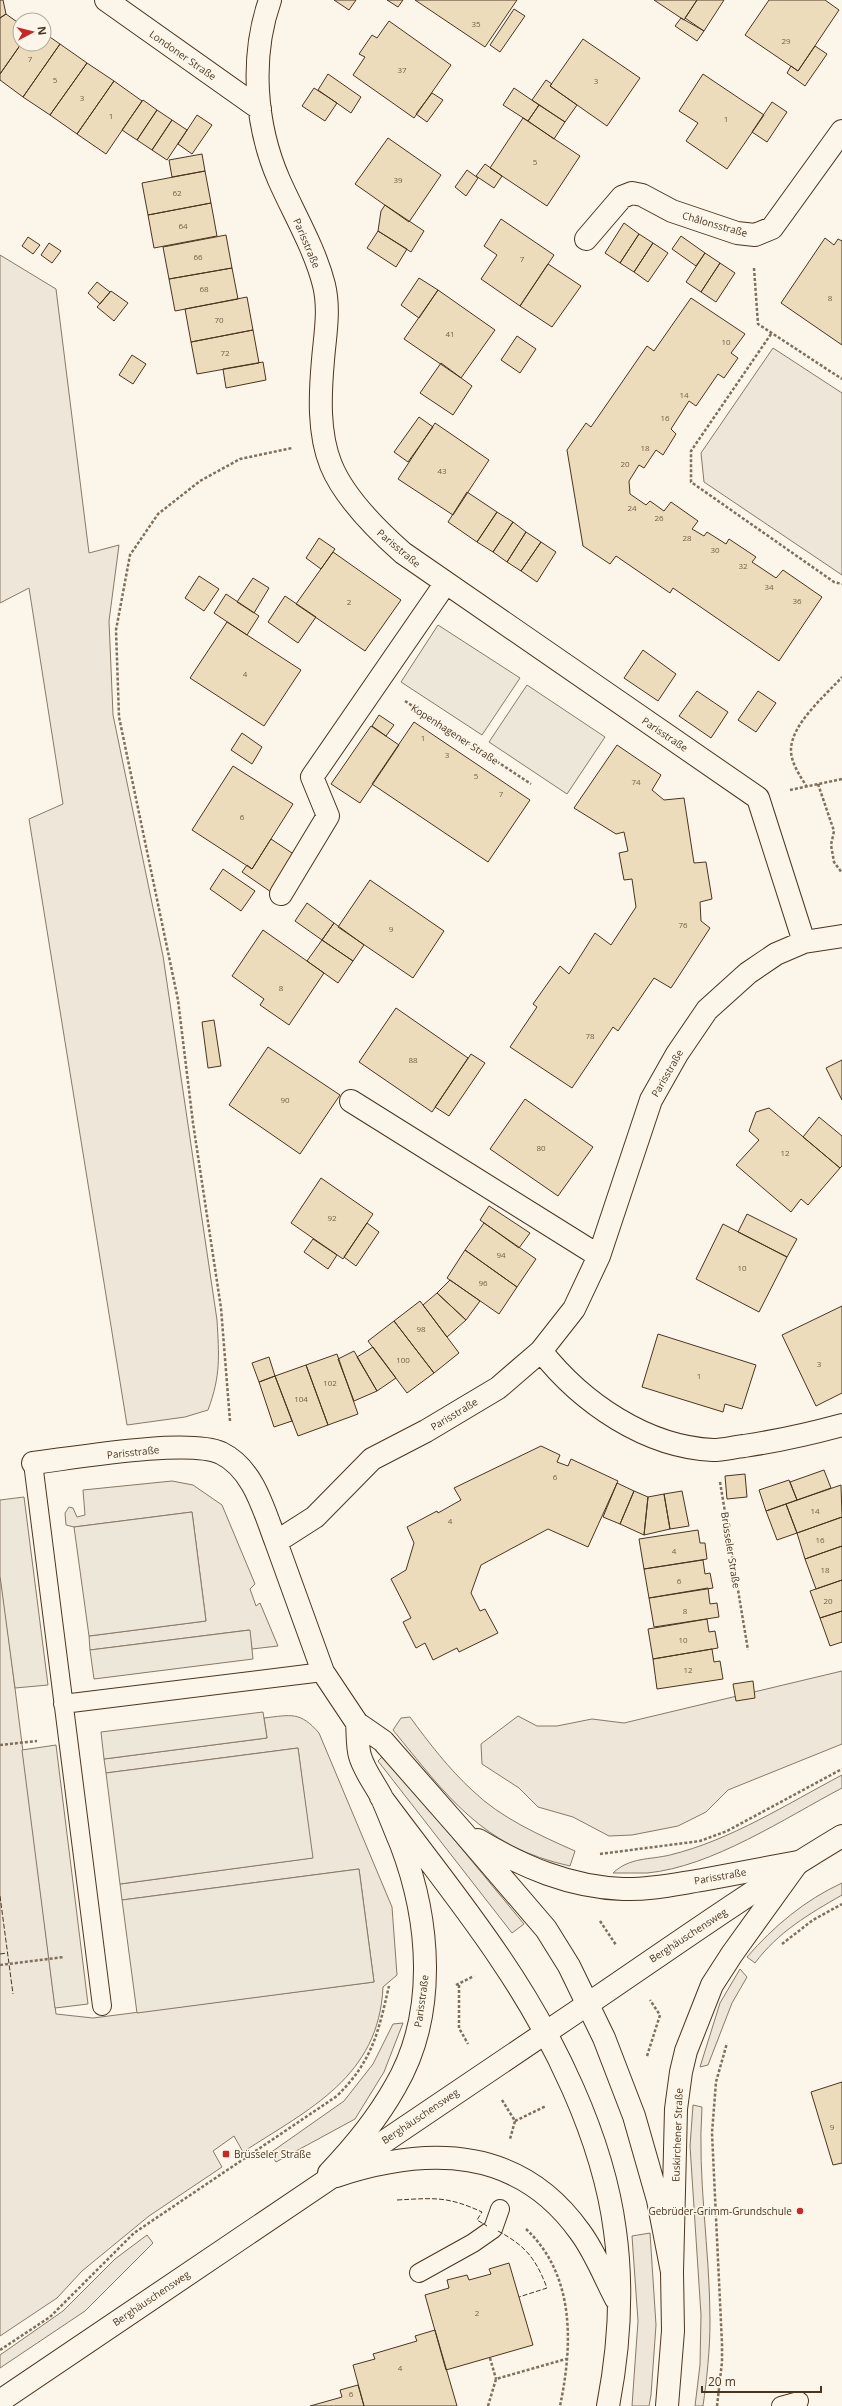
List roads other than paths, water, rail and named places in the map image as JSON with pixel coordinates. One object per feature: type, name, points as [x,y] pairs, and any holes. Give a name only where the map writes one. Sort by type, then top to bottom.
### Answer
[{"type":"street","name":"Londoner Straße","points":[[106,0],[260,109]]},
{"type":"street","name":"Parisstraße","points":[[270,0],[263,20],[258,66],[260,109],[265,138],[278,178],[312,252],[324,286],[328,314],[323,361],[322,406],[324,444],[332,466],[343,486],[376,529],[403,554],[758,798],[804,942]]},
{"type":"street","name":"Châlonsstraße","points":[[586,239],[622,197],[632,193],[642,195],[672,211],[737,233],[755,235],[772,228],[842,131]]},
{"type":"street","points":[[281,894],[328,816],[312,778],[378,684],[445,584]]},
{"type":"street","name":"Parisstraße","points":[[276,1542],[315,1517],[372,1459],[426,1431],[498,1388],[541,1351],[574,1309],[599,1256],[651,1100],[678,1054],[707,1010],[727,990],[748,973],[776,954],[804,942],[842,936]]},
{"type":"street","points":[[351,1101],[599,1256]]},
{"type":"street","points":[[541,1351],[556,1371],[572,1386],[614,1417],[649,1434],[680,1446],[715,1450],[779,1441],[842,1425]]},
{"type":"street","name":"Parisstraße","points":[[33,1463],[174,1447],[200,1448],[221,1453],[238,1467],[254,1486],[323,1672],[357,1723],[383,1741],[546,1929],[569,1966],[588,2004]]},
{"type":"street","name":"Parisstraße","points":[[321,2182],[355,2145],[396,2086],[414,2040],[424,1985],[424,1942],[416,1892],[405,1855],[381,1797],[360,1756],[357,1723]]},
{"type":"street","name":"Parisstraße","points":[[381,1797],[501,1960],[545,2033]]},
{"type":"street","name":"Parisstraße","points":[[462,1831],[514,1861],[546,1875],[588,1885],[624,1889],[668,1886],[798,1862]]},
{"type":"street","name":"Berghäuschensweg","points":[[0,2401],[321,2182],[588,2004],[650,1959],[798,1862],[842,1836]]},
{"type":"street","name":"Euskirchener Straße","points":[[667,2406],[673,2331],[672,2272],[676,2109],[681,2072],[686,2051],[712,1985],[732,1954],[798,1862]]},
{"type":"street","name":"Euskirchener Straße","points":[[588,2004],[614,2060],[634,2116],[658,2200],[672,2272]]},
{"type":"street","points":[[545,2033],[576,2100],[598,2157],[615,2231],[619,2303],[615,2374],[608,2406]]},
{"type":"street","points":[[321,2182],[376,2164],[410,2158],[447,2157],[501,2167],[533,2186],[566,2214],[586,2241],[619,2303]]},
{"type":"lane","points":[[33,1463],[102,2006]]},
{"type":"lane","points":[[63,1704],[323,1672]]},
{"type":"lane","points":[[419,2273],[473,2243],[492,2229],[500,2209]]},
{"type":"lane","points":[[781,2406],[799,2401]]},
{"type":"place","name":"Brüsseler Straße","points":[[226,2154]]},
{"type":"place","name":"Gebrüder-Grimm-Grundschule","points":[[800,2211]]}]
